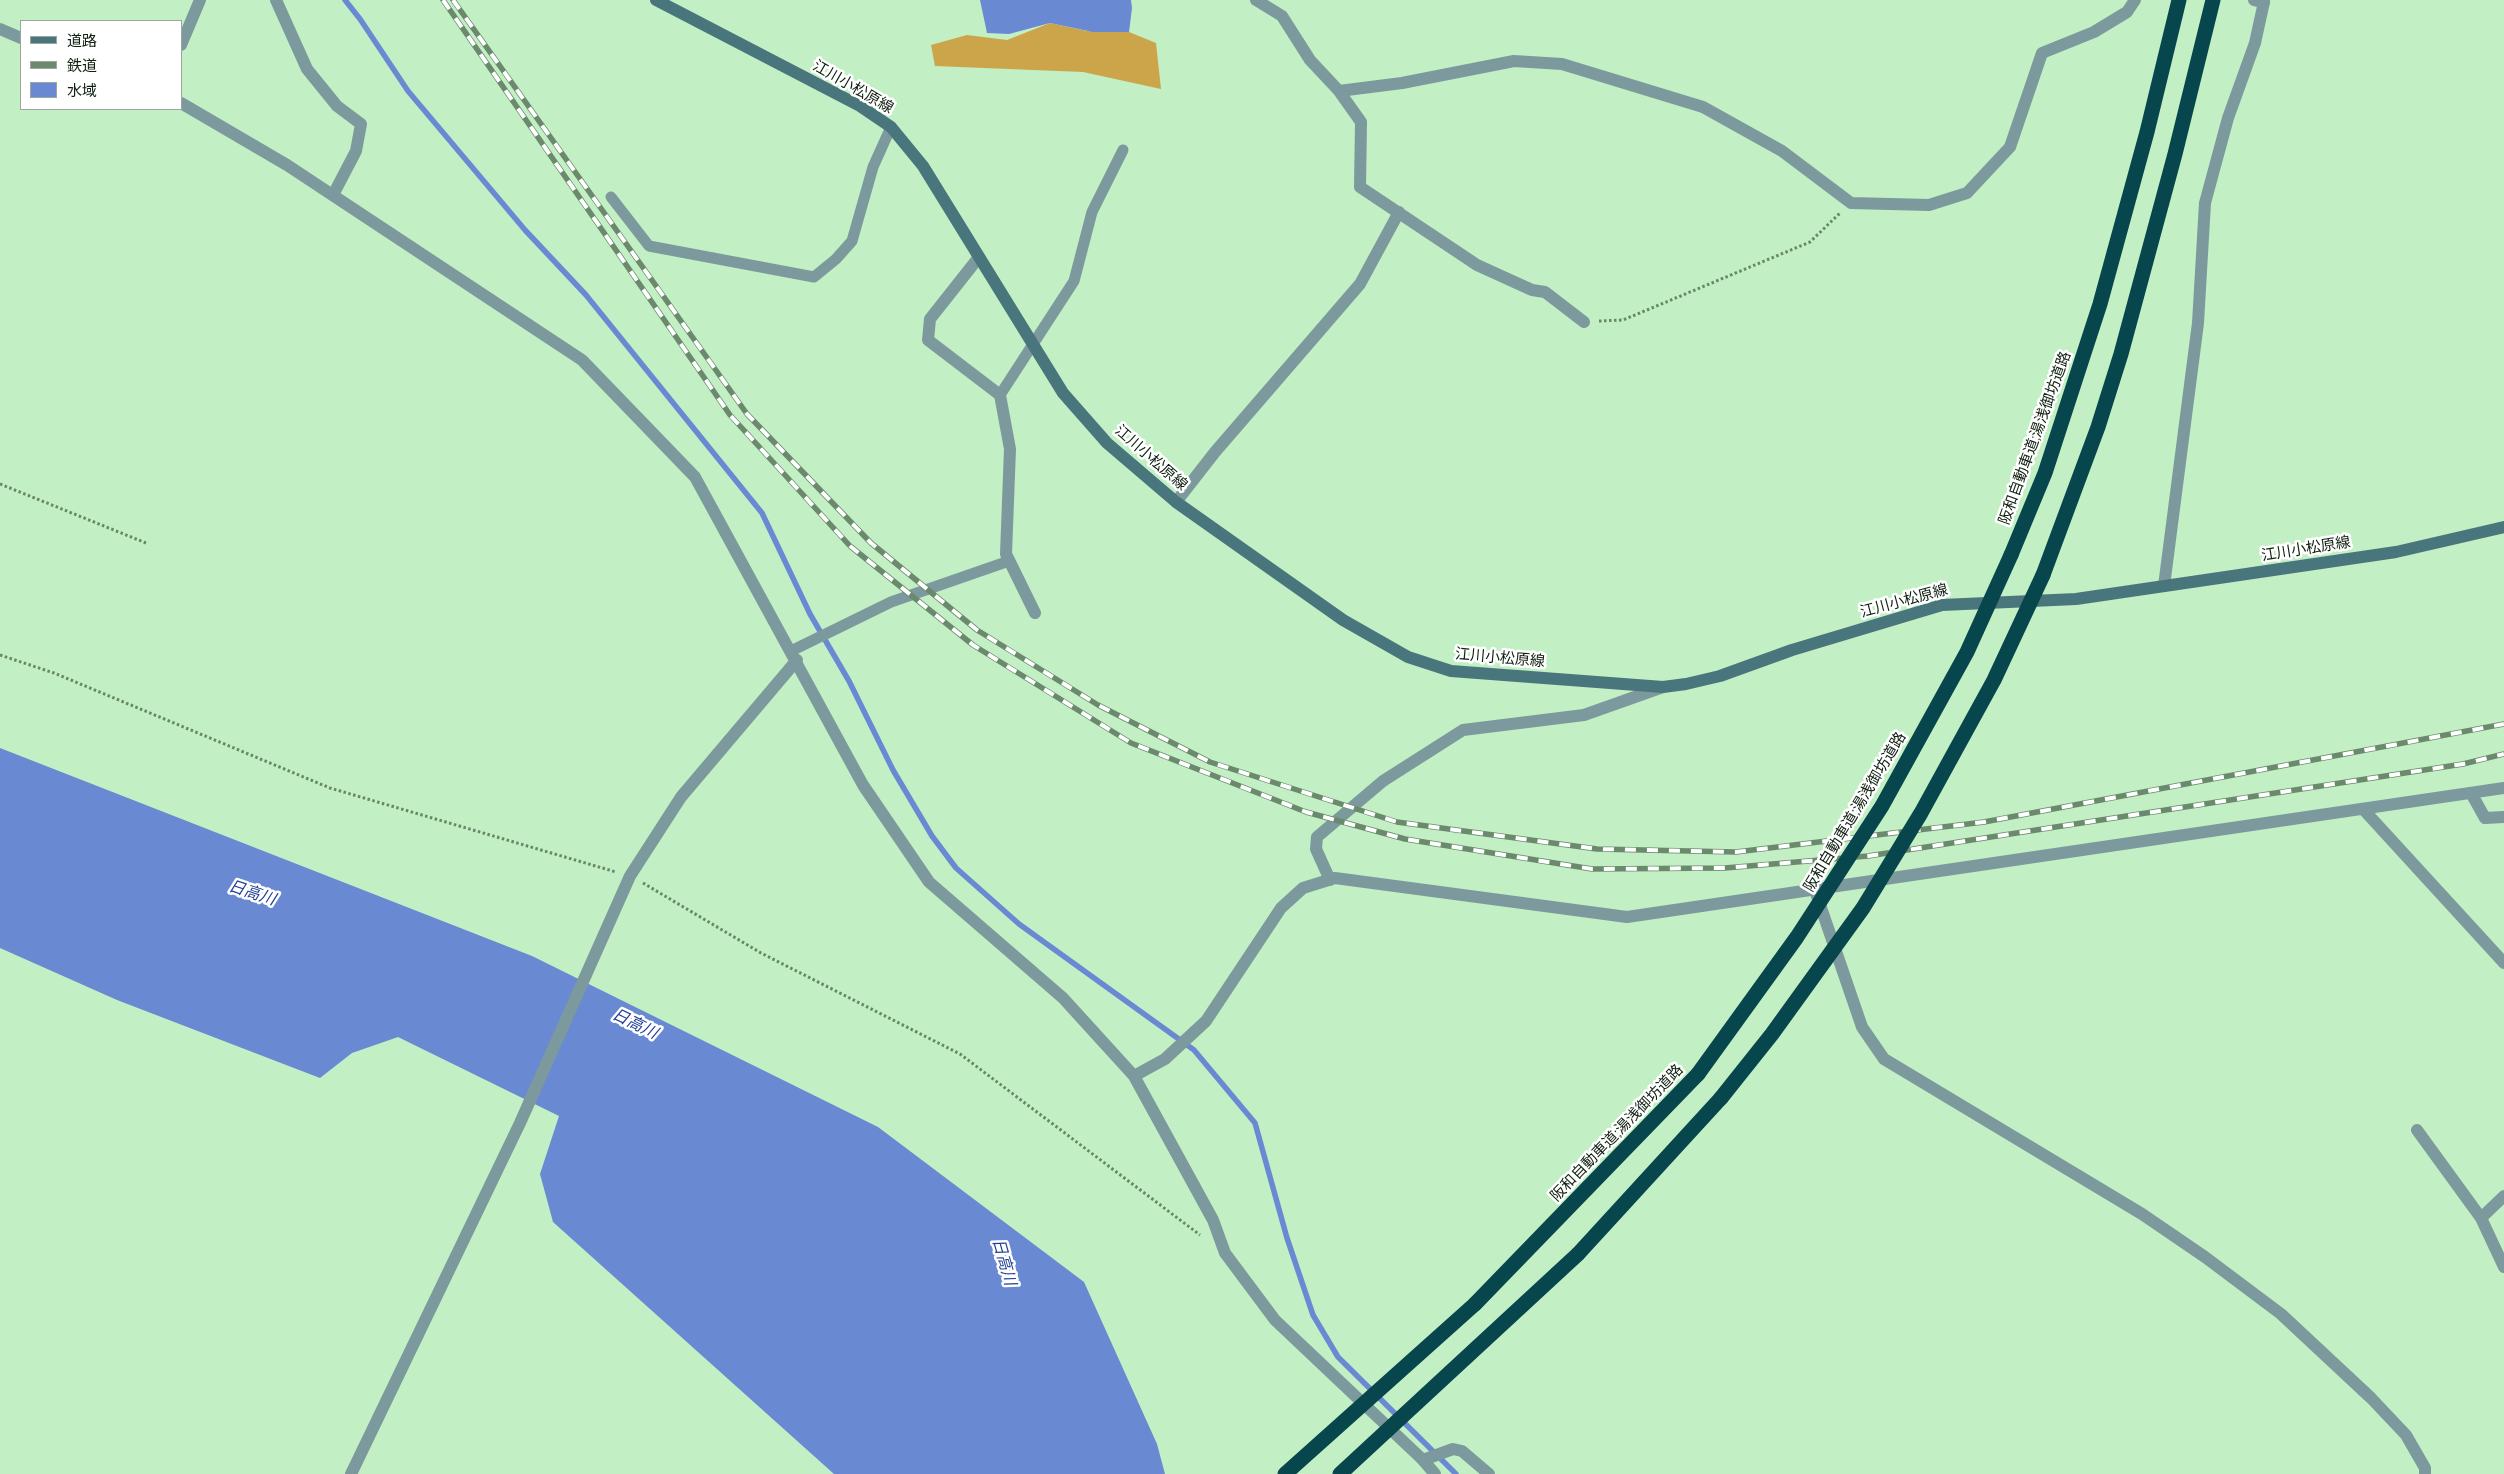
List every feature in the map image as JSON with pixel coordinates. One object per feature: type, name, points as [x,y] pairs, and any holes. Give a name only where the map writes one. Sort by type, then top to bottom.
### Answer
[{"type":"highway","name":"阪和自動車道;湯浅御坊道路","points":[[1285,1474],[1475,1304],[1698,1074],[1798,937],[1882,806],[1967,652],[2011,555],[2045,473],[2100,304],[2147,132],[2179,0]]},
{"type":"highway","points":[[1340,1474],[1578,1254],[1721,1098],[1772,1034],[1863,908],[1912,829],[1994,680],[2043,575],[2098,427],[2121,354],[2175,154],[2212,0]]},
{"type":"main road","name":"江川小松原線","points":[[656,0],[860,106],[892,127],[923,166],[1063,393],[1107,443],[1176,502],[1343,620],[1408,656],[1451,671],[1663,687],[1720,676],[1792,650],[1942,605],[2076,599],[2396,552],[2504,527]]},
{"type":"street","points":[[182,43],[200,0]]},
{"type":"street","points":[[276,0],[307,69],[337,106],[361,124],[356,151],[333,195]]},
{"type":"street","points":[[1256,0],[1282,16],[1310,60],[1339,91],[1362,122],[1360,187],[1477,264],[1532,290],[1545,292],[1584,322]]},
{"type":"street","points":[[1339,91],[1402,83],[1514,61],[1562,64],[1703,107],[1782,151],[1851,203],[1928,205],[1967,193],[2010,147],[2042,53],[2094,32],[2127,12],[2135,0]]},
{"type":"street","points":[[2164,586],[2198,323],[2205,203],[2228,118],[2255,43],[2259,1]]},
{"type":"street","points":[[0,30],[20,38]]},
{"type":"street","points":[[182,104],[287,164],[582,360],[695,477],[863,786],[929,882],[1063,998],[1134,1076],[1213,1220],[1225,1253],[1275,1320],[1423,1460],[1435,1474]]},
{"type":"street","points":[[1176,502],[1215,452],[1360,284],[1399,212]]},
{"type":"street","points":[[979,257],[930,319],[928,340],[1000,395],[1010,449],[1006,554],[1035,613]]},
{"type":"street","points":[[351,1474],[520,1123],[630,876],[681,797],[794,656]]},
{"type":"street","points":[[1330,880],[1316,849],[1317,837],[1383,781],[1464,730],[1584,715],[1663,687]]},
{"type":"street","points":[[1134,1076],[1165,1059],[1206,1021],[1281,908],[1302,888],[1335,878],[1628,917],[2504,788]]},
{"type":"street","points":[[2472,793],[2485,818],[2504,817]]},
{"type":"street","points":[[2363,809],[2504,963]]},
{"type":"street","points":[[1815,889],[1862,1028],[1884,1059],[2142,1214],[2205,1257],[2281,1314],[2371,1398],[2406,1435],[2425,1468],[2425,1474]]},
{"type":"street","points":[[2417,1130],[2481,1218],[2504,1267]]},
{"type":"street","points":[[2481,1218],[2504,1196]]},
{"type":"street","points":[[1423,1460],[1453,1449],[1462,1451],[1488,1474]]},
{"type":"lane","points":[[612,197],[649,246],[814,277],[836,259],[852,242],[872,167],[892,127]]},
{"type":"lane","points":[[1000,395],[1074,281],[1092,212],[1123,150]]},
{"type":"lane","points":[[794,656],[891,602],[1009,561]]},
{"type":"path","points":[[1584,322],[1623,320],[1810,242],[1851,203]]},
{"type":"path","points":[[0,484],[146,543]]},
{"type":"path","points":[[0,655],[54,673],[330,788],[630,876],[761,952],[960,1054],[1202,1236]]},
{"type":"shaded area","points":[[1050,23],[1087,31],[1129,32],[1156,43],[1161,89],[1083,72],[935,66],[931,45],[967,35],[1007,40]]},
{"type":"water","points":[[980,0],[1131,0],[1129,32],[1093,32],[1050,23],[1009,34],[987,33]]},
{"type":"water","name":"日高川","points":[[0,748],[532,956],[878,1127],[1084,1282],[1157,1444],[1165,1474],[834,1474],[553,1222],[540,1174],[559,1116],[398,1037],[352,1053],[320,1078],[117,1000],[0,948]]},
{"type":"waterway","points":[[345,0],[360,19],[408,91],[525,230],[586,295],[762,513],[810,614],[849,681],[893,770],[932,836],[956,868],[1019,924],[1194,1050],[1255,1123],[1287,1238],[1313,1315],[1338,1357],[1456,1474]]},
{"type":"railway","points":[[443,0],[730,415],[850,546],[973,645],[1131,743],[1306,812],[1405,839],[1592,869],[1725,868],[1868,856],[2463,764],[2504,754]]},
{"type":"railway","points":[[453,0],[747,414],[871,543],[977,630],[1098,705],[1210,762],[1397,822],[1597,849],[1736,852],[1984,822],[2504,724]]}]
